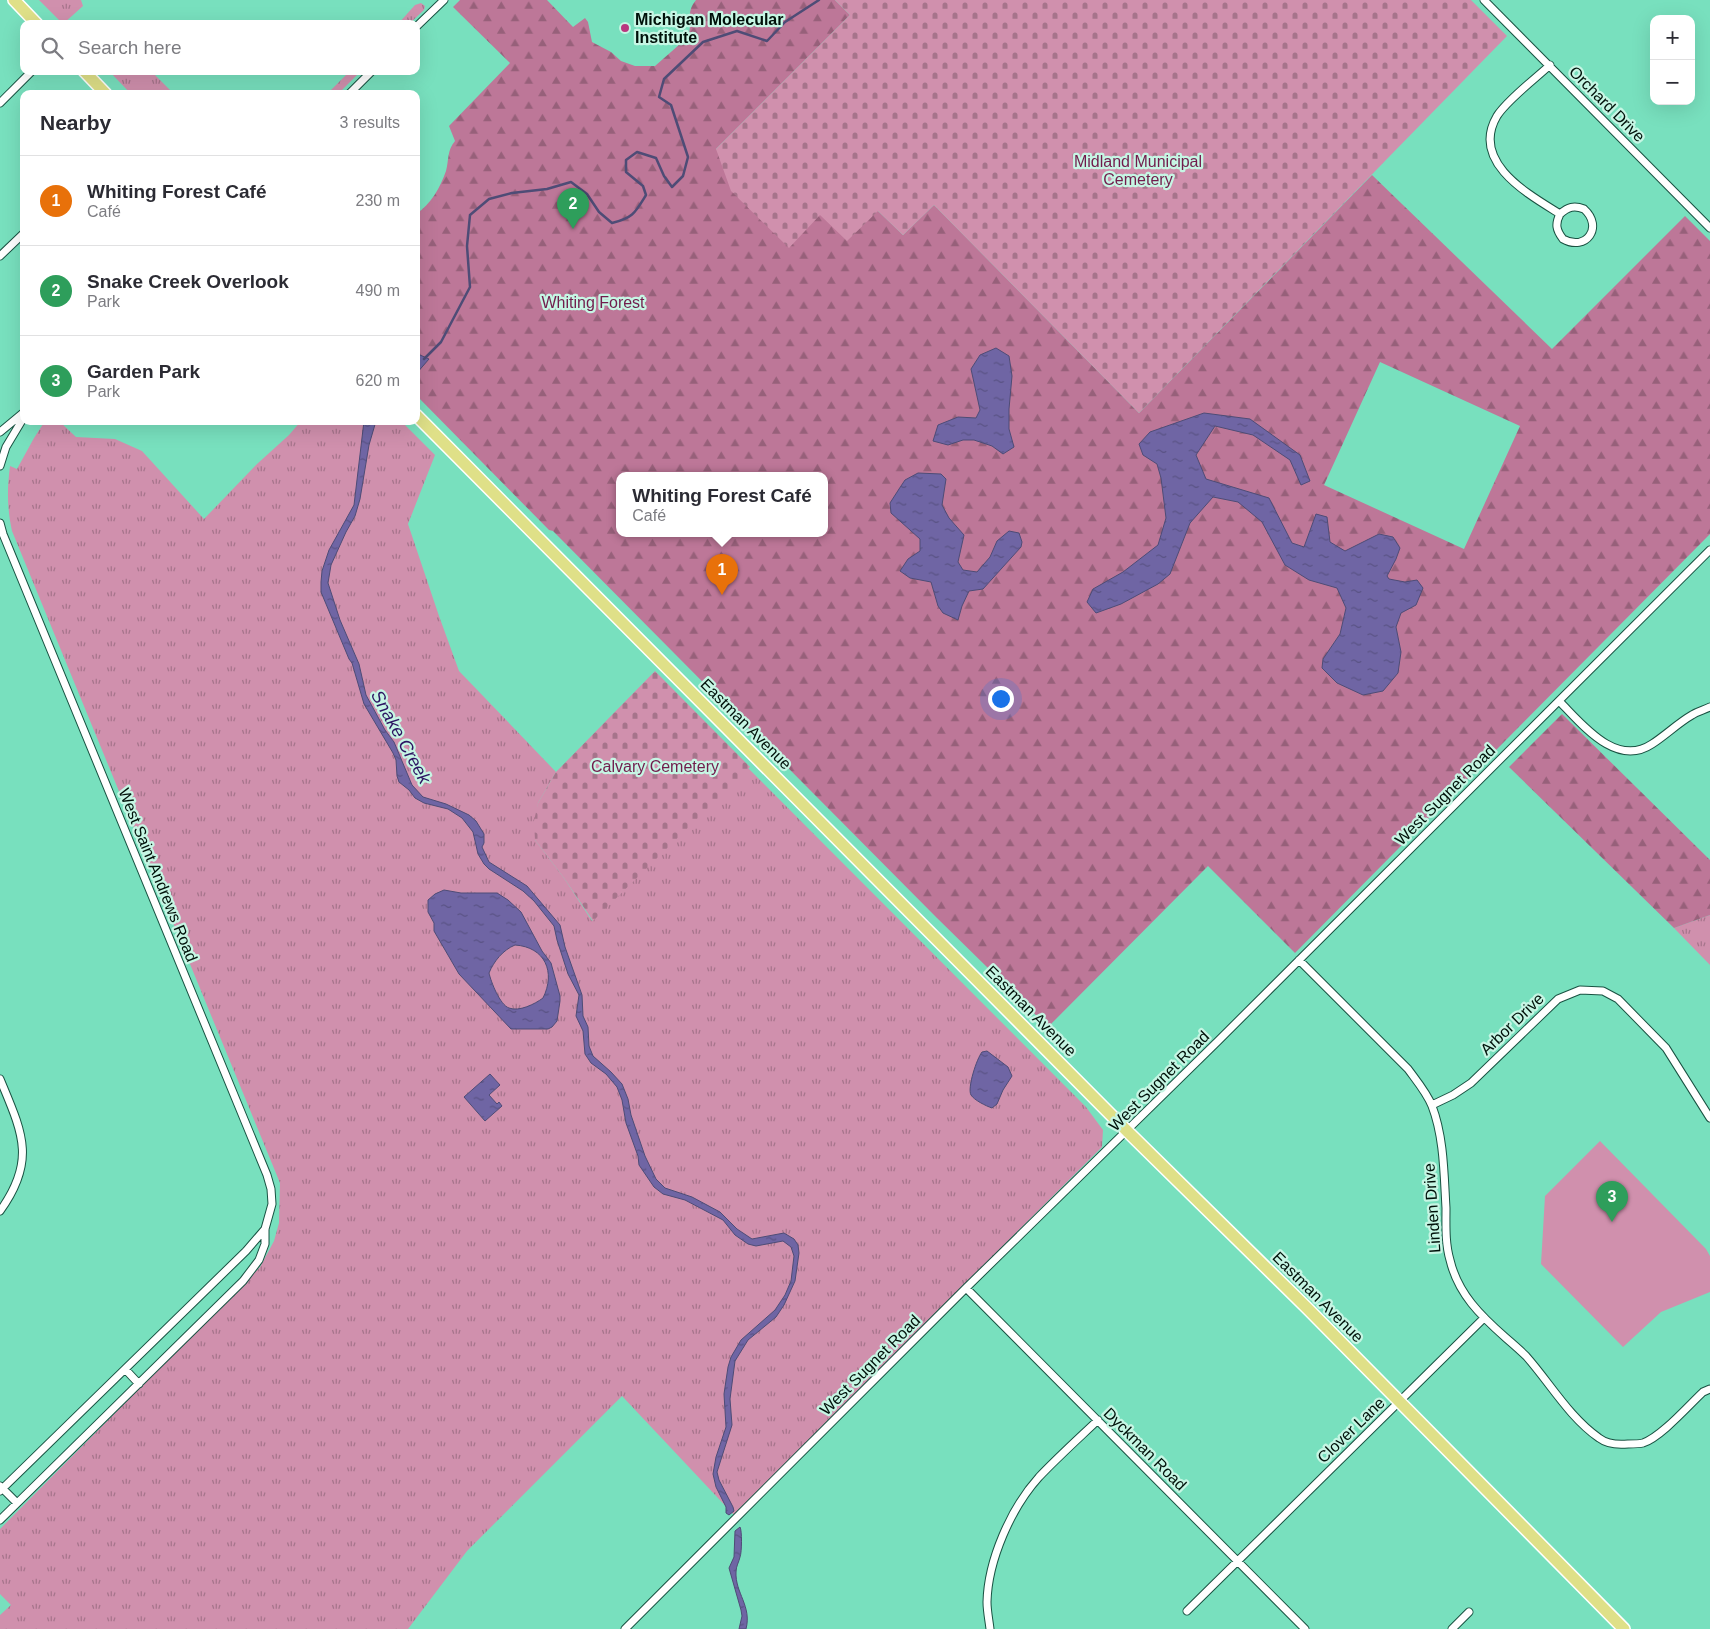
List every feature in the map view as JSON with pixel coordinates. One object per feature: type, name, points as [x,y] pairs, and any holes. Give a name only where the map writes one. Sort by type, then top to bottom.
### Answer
[{"type":"main road","points":[[14,0],[33,20]]},
{"type":"main road","points":[[88,75],[102,90]]},
{"type":"main road","name":"Eastman Avenue","points":[[420,418],[1127,1131],[1400,1401],[1624,1629]]},
{"type":"street","points":[[420,24],[444,0]]},
{"type":"street","name":"Orchard Drive","points":[[1484,0],[1710,228]]},
{"type":"street","points":[[1550,65],[1497,116],[1491,135],[1491,144],[1492,153],[1499,167],[1511,180],[1560,214]]},
{"type":"street","points":[[0,103],[28,75]]},
{"type":"street","points":[[353,90],[368,75]]},
{"type":"street","points":[[1571,207],[1584,209],[1592,219],[1592,233],[1582,242],[1575,243],[1563,239],[1557,227],[1557,220],[1560,214],[1565,209],[1571,207]]},
{"type":"street","points":[[0,256],[20,237]]},
{"type":"street","points":[[0,432],[20,416]]},
{"type":"street","points":[[0,466],[6,447],[20,424]]},
{"type":"street","name":"West Saint Andrews Road","points":[[0,523],[1,533],[267,1176],[271,1189],[272,1204],[265,1229],[265,1244],[259,1260],[243,1281],[0,1520]]},
{"type":"street","name":"West Sugnet Road","points":[[625,1629],[966,1288],[1560,702],[1710,550]]},
{"type":"street","points":[[1560,702],[1587,729],[1612,748],[1634,752],[1650,746],[1693,714],[1710,707]]},
{"type":"street","name":"Linden Drive","points":[[1299,960],[1408,1069],[1421,1087],[1432,1105],[1437,1124],[1442,1157],[1446,1236],[1450,1261],[1458,1282],[1468,1301],[1525,1355],[1582,1423],[1600,1439],[1611,1443],[1643,1443],[1663,1430],[1703,1392],[1710,1389]]},
{"type":"street","name":"Arbor Drive","points":[[1432,1105],[1472,1083],[1558,999],[1580,990],[1603,991],[1618,998],[1666,1048],[1710,1118]]},
{"type":"street","points":[[0,1079],[18,1123],[23,1151],[17,1182],[0,1211]]},
{"type":"street","name":"West Saint Andrews Road","points":[[1,1488],[246,1251],[265,1229]]},
{"type":"street","name":"Dyckman Road","points":[[966,1288],[1305,1629]]},
{"type":"street","name":"Clover Lane","points":[[1187,1610],[1484,1318]]},
{"type":"street","points":[[125,1369],[139,1384]]},
{"type":"street","points":[[990,1629],[987,1603],[992,1564],[1015,1511],[1039,1477],[1098,1420]]},
{"type":"street","points":[[1,1488],[17,1503]]},
{"type":"street","points":[[1452,1629],[1470,1612]]},
{"type":"green space","points":[[39,0],[81,0],[83,6],[67,20],[59,20]]},
{"type":"green space","name":"Whiting Forest","points":[[460,0],[547,0],[573,27],[585,18],[588,22],[592,42],[611,52],[621,61],[635,66],[655,66],[688,37],[691,9],[696,0],[835,0],[850,15],[716,149],[820,215],[878,211],[903,235],[934,205],[1139,413],[1372,175],[1552,349],[1685,216],[1710,241],[1710,534],[1295,953],[1208,866],[1048,1027],[420,399],[420,210],[434,195],[446,171],[449,152],[455,141],[449,126],[510,63],[453,7]],"holes":[[[1380,362],[1520,426],[1464,549],[1324,485]]]},
{"type":"green space","name":"Midland Municipal Cemetery","points":[[835,0],[1471,0],[1507,36],[1139,413],[934,205],[903,235],[878,211],[847,241],[820,215],[789,248],[731,191],[716,149],[850,15]]},
{"type":"green space","points":[[421,3],[425,6],[424,10],[413,20],[402,20],[415,5]]},
{"type":"green space","points":[[113,75],[155,75],[170,90],[127,90]]},
{"type":"green space","points":[[346,75],[357,75],[342,90],[331,90]]},
{"type":"green space","points":[[42,425],[63,425],[76,437],[115,439],[142,451],[204,519],[298,425],[405,425],[435,455],[408,524],[459,671],[556,772],[538,803],[535,840],[564,878],[592,921],[748,768],[1086,1107],[1103,1130],[1102,1147],[734,1515],[622,1396],[467,1551],[408,1629],[0,1629],[0,1615],[11,1605],[0,1594],[0,1529],[260,1267],[274,1241],[279,1223],[280,1183],[12,531],[8,498],[10,466],[17,469]]},
{"type":"green space","name":"Calvary Cemetery","points":[[655,671],[750,767],[593,921],[535,840],[534,821],[538,803],[556,772]]},
{"type":"green space","points":[[1562,714],[1710,860],[1710,915],[1674,928],[1509,767]]},
{"type":"green space","points":[[1710,915],[1710,965],[1674,928]]},
{"type":"green space","points":[[1600,1141],[1706,1249],[1710,1256],[1710,1292],[1661,1312],[1623,1347],[1541,1264],[1545,1196]]},
{"type":"water","points":[[996,348],[1009,356],[1012,376],[1009,429],[1014,447],[1003,454],[992,446],[974,440],[963,440],[948,445],[933,441],[938,425],[958,417],[976,418],[980,410],[971,369],[980,355]]},
{"type":"water","points":[[420,355],[429,359],[420,369]]},
{"type":"water","points":[[1204,413],[1250,419],[1300,455],[1310,481],[1301,485],[1290,460],[1253,435],[1215,426],[1196,455],[1206,479],[1269,498],[1292,543],[1304,547],[1316,514],[1327,517],[1330,542],[1345,551],[1379,534],[1393,537],[1400,548],[1387,576],[1389,579],[1405,582],[1417,580],[1423,588],[1416,605],[1401,613],[1396,627],[1401,652],[1398,673],[1383,691],[1363,695],[1337,683],[1322,668],[1323,659],[1340,634],[1346,608],[1337,588],[1309,580],[1285,565],[1262,522],[1238,502],[1213,497],[1190,523],[1170,574],[1158,584],[1121,604],[1096,613],[1087,602],[1093,589],[1123,572],[1158,545],[1166,518],[1161,478],[1157,464],[1143,455],[1139,444],[1150,432]]},
{"type":"water","points":[[364,425],[375,425],[355,516],[331,565],[328,583],[340,620],[359,664],[366,695],[385,730],[394,742],[412,785],[423,797],[446,804],[469,815],[476,821],[484,834],[482,847],[489,862],[527,886],[560,925],[565,947],[582,995],[583,1016],[588,1027],[589,1046],[593,1056],[622,1084],[645,1156],[656,1179],[665,1188],[692,1197],[720,1212],[737,1229],[752,1239],[784,1233],[794,1239],[798,1245],[799,1253],[795,1281],[784,1305],[776,1317],[748,1340],[735,1361],[730,1399],[732,1425],[717,1472],[719,1480],[733,1507],[734,1511],[729,1515],[726,1513],[726,1507],[716,1487],[713,1474],[716,1457],[726,1427],[724,1394],[728,1367],[731,1357],[741,1340],[775,1310],[785,1295],[791,1281],[794,1256],[791,1247],[783,1241],[756,1246],[748,1244],[735,1235],[723,1220],[685,1200],[663,1194],[654,1187],[639,1165],[617,1087],[606,1074],[591,1063],[585,1054],[583,1031],[576,1016],[579,995],[568,974],[554,926],[534,901],[523,891],[484,864],[478,854],[473,832],[462,818],[448,809],[424,803],[415,798],[399,782],[396,760],[364,704],[352,663],[321,592],[322,571],[329,550],[354,505]]},
{"type":"water","points":[[918,473],[941,474],[946,479],[942,505],[949,518],[964,535],[958,562],[963,570],[977,572],[990,557],[997,541],[1009,531],[1019,533],[1022,542],[1021,547],[983,589],[969,591],[958,620],[943,613],[938,606],[931,582],[910,578],[900,571],[908,559],[920,551],[920,539],[891,513],[890,503],[905,480]]},
{"type":"water","points":[[444,890],[461,893],[497,893],[521,912],[542,951],[551,963],[560,996],[557,1021],[552,1027],[548,1029],[511,1029],[459,974],[434,931],[434,923],[428,912],[428,900]],"holes":[[[515,945],[534,950],[545,962],[548,970],[547,988],[543,998],[540,1000],[527,1007],[513,1009],[502,1003],[489,973],[496,960],[507,950]]]},
{"type":"water","points":[[987,1051],[1008,1067],[1012,1076],[997,1104],[992,1108],[975,1099],[970,1091],[971,1080],[978,1060],[982,1052]]},
{"type":"water","points":[[490,1074],[500,1085],[489,1095],[497,1104],[499,1102],[502,1106],[485,1121],[464,1097]]},
{"type":"water","points":[[740,1527],[741,1551],[736,1570],[736,1580],[747,1613],[746,1629],[739,1629],[742,1616],[729,1568],[734,1557],[735,1531]]},
{"type":"waterway","name":"Snake Creek","points":[[424,359],[441,342],[470,287],[467,246],[470,215],[489,199],[512,193],[547,189],[571,182],[587,194],[599,212],[612,223],[629,217],[646,195],[643,186],[626,172],[626,160],[637,152],[656,158],[664,176],[672,187],[683,176],[688,157],[671,105],[659,97],[664,79],[703,42],[737,31],[767,41],[785,22],[819,0]]},
{"type":"place","name":"Michigan Molecular Institute","points":[[625,28]]},
{"type":"place","name":"Snake Creek Overlook","points":[[573,229]]},
{"type":"place","name":"Whiting Forest Café","points":[[722,595]]},
{"type":"place","name":"Garden Park","points":[[1612,1222]]}]
